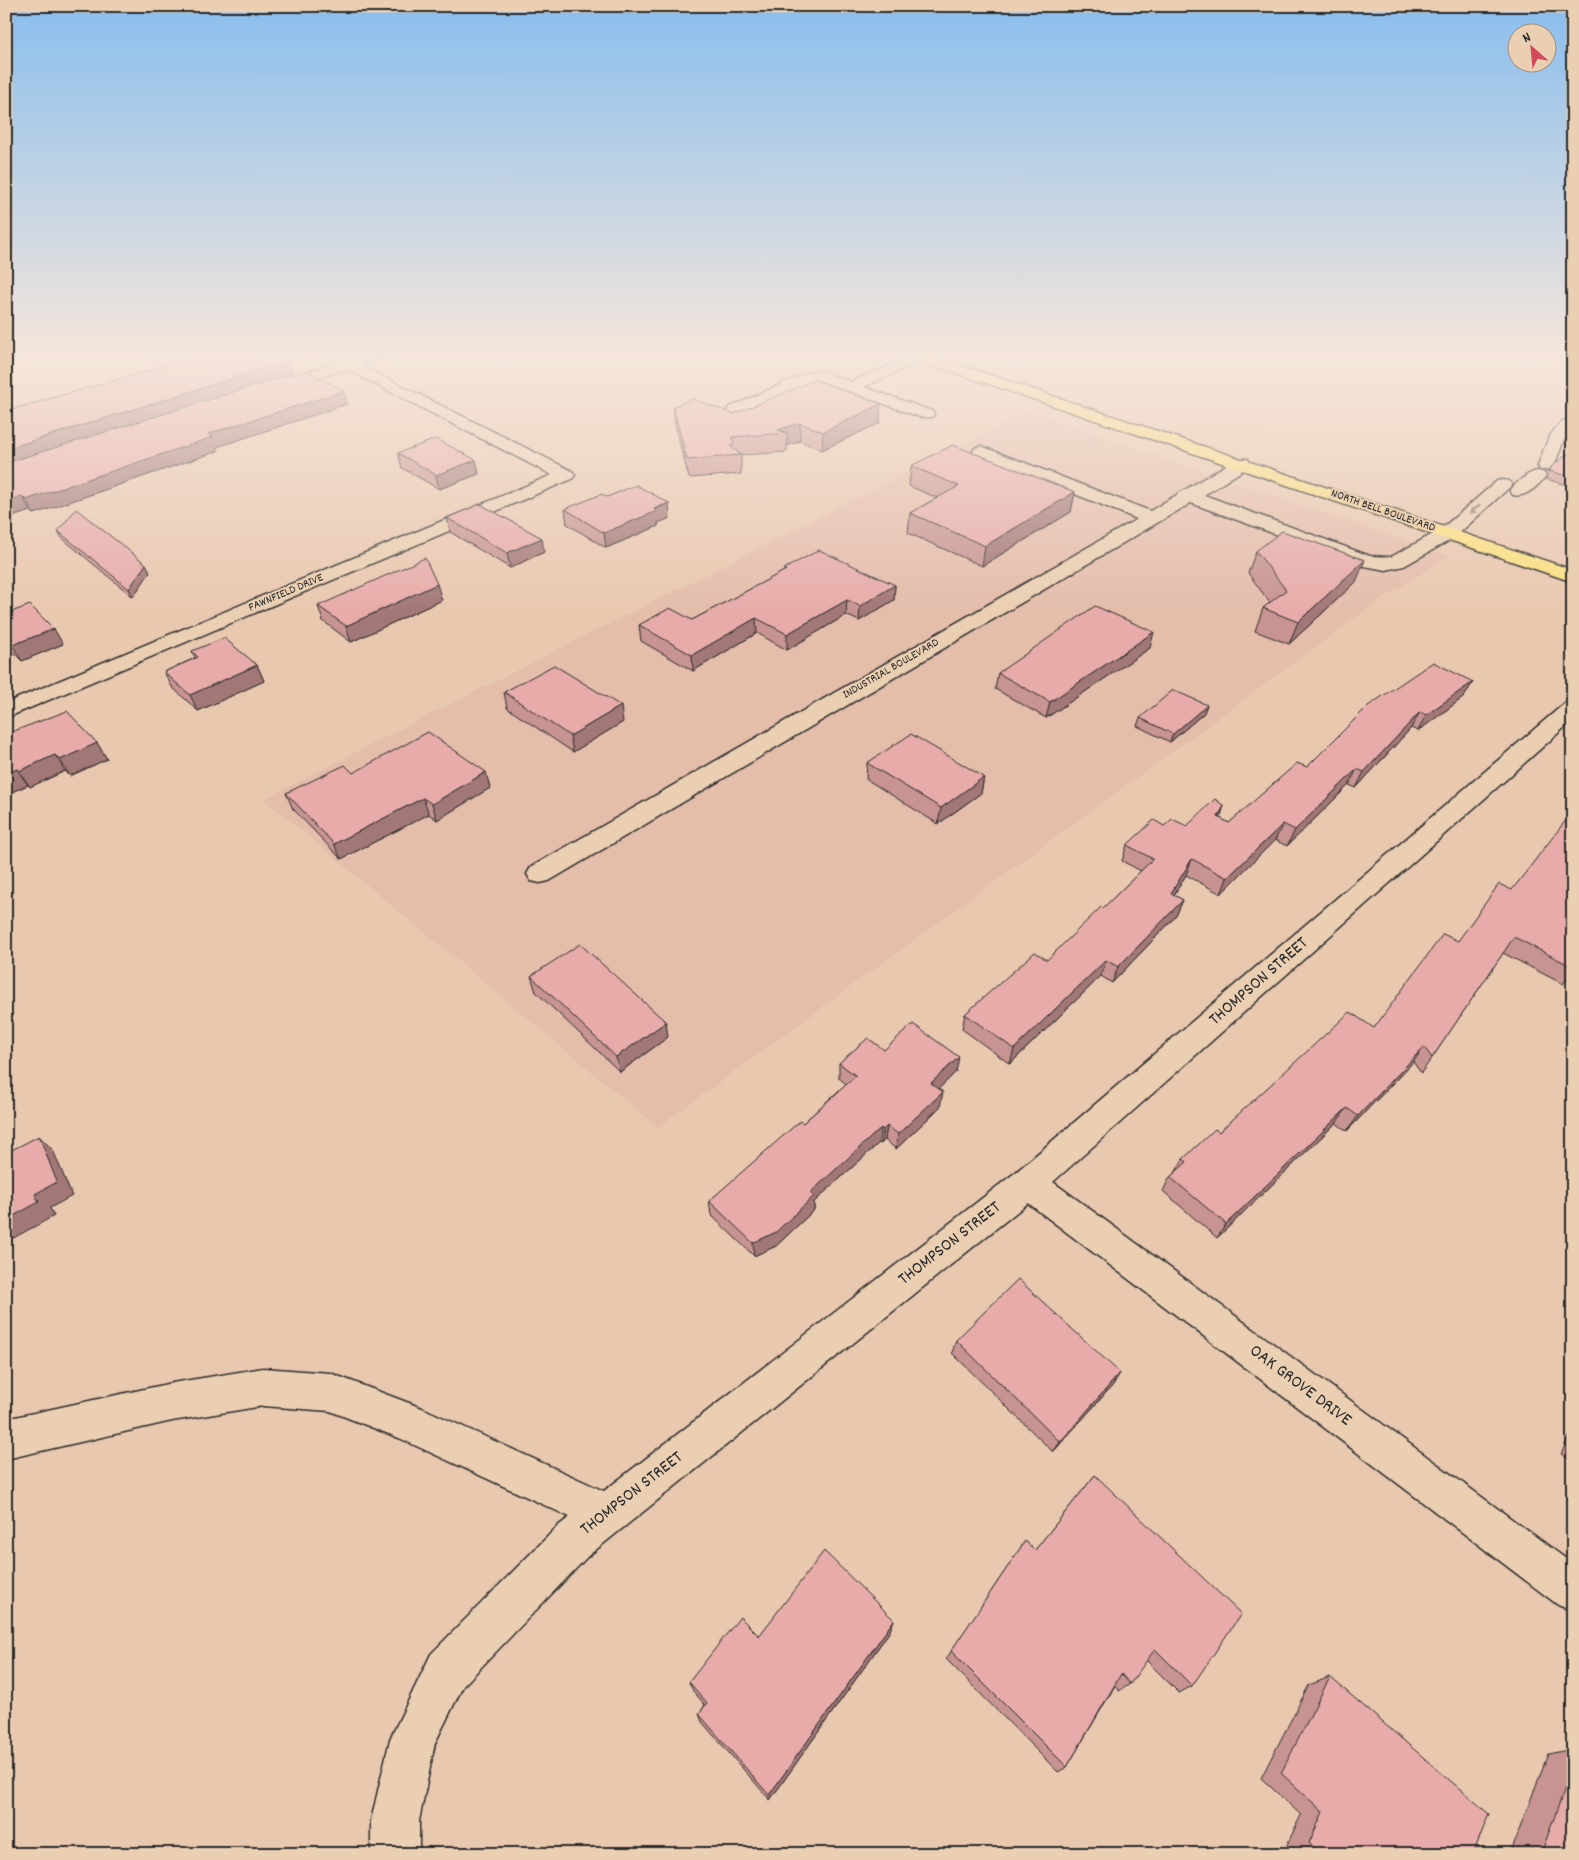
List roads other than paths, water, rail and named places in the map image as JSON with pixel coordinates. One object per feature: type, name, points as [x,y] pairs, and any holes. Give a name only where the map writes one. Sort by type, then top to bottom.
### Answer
[{"type":"main road","name":"NORTH BELL BOULEVARD","points":[[1169,439],[1573,576]]},
{"type":"street","name":"FAWNFIELD DRIVE","points":[[6,711],[566,475],[495,439]]},
{"type":"street","points":[[1190,496],[1366,561],[1386,564],[1397,562],[1447,534],[1511,488],[1541,471],[1556,439]]},
{"type":"street","points":[[981,451],[1151,518]]},
{"type":"street","name":"INDUSTRIAL BOULEVARD","points":[[540,874],[1190,496],[1242,463]]},
{"type":"street","name":"THOMPSON STREET","points":[[395,1837],[413,1739],[447,1670],[573,1541],[1028,1183],[1571,712]]},
{"type":"street","name":"OAK GROVE DRIVE","points":[[1028,1183],[1573,1590]]},
{"type":"street","points":[[6,1438],[172,1402],[263,1387],[330,1392],[408,1422],[606,1514]]}]
